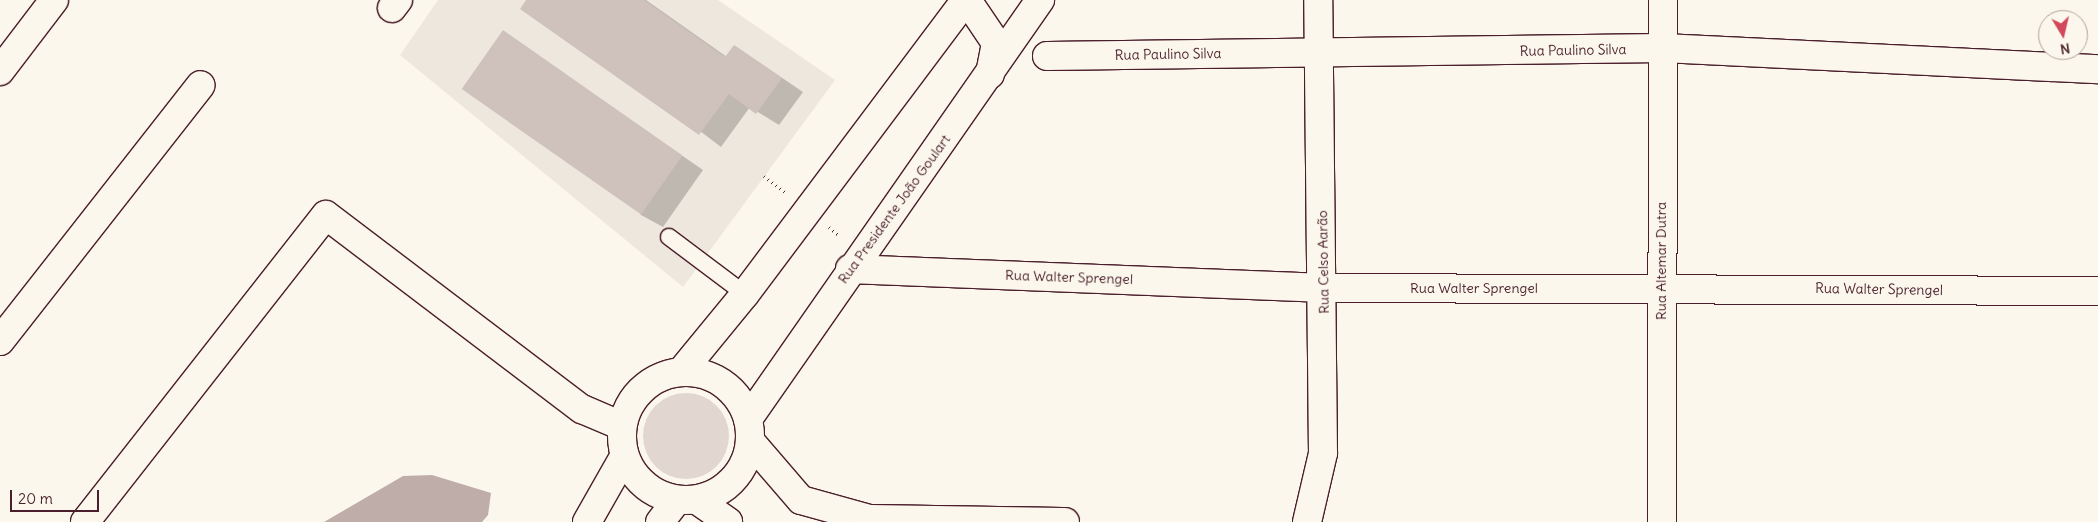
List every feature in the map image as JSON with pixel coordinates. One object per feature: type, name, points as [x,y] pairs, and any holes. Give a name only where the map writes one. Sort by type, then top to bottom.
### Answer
[{"type":"street","points":[[0,71],[54,0]]},
{"type":"street","points":[[681,372],[745,294],[967,0],[996,43],[990,74]]},
{"type":"street","name":"Rua Presidente João Goulart","points":[[687,500],[718,493],[734,479],[745,462],[749,430],[850,269],[990,74],[1040,0]]},
{"type":"street","name":"Rua Celso Aarão","points":[[1307,522],[1324,452],[1324,288],[1318,0]]},
{"type":"street","name":"Rua Altemar Dutra","points":[[1662,522],[1663,0]]},
{"type":"street","name":"Rua Paulino Silva","points":[[1047,56],[1662,48],[2098,69]]},
{"type":"street","points":[[0,341],[201,85]]},
{"type":"street","points":[[85,522],[326,215],[582,409],[622,426]]},
{"type":"street","name":"Rua Walter Sprengel","points":[[850,269],[1324,288],[1661,287],[2098,291]]},
{"type":"street","points":[[728,522],[687,500],[645,486],[624,457],[622,426],[642,389],[660,377],[681,372],[703,374],[723,383],[739,399],[749,430],[801,500],[868,521],[1065,522]]},
{"type":"street","points":[[587,522],[624,457]]},
{"type":"street","points":[[660,522],[687,500]]},
{"type":"lane","points":[[669,238],[745,294]]},
{"type":"shaded area","points":[[438,0],[718,0],[835,80],[683,287],[400,55]]},
{"type":"shaded area","points":[[678,393],[694,393],[703,396],[717,405],[726,419],[729,436],[726,453],[717,467],[703,476],[694,479],[678,479],[662,472],[650,460],[643,444],[643,428],[650,412],[662,400]]},
{"type":"shaded area","points":[[432,475],[491,493],[488,515],[482,522],[324,522],[403,476]]},
{"type":"building","points":[[526,0],[644,0],[725,57],[734,45],[782,78],[756,114],[729,94],[699,135],[520,9]]},
{"type":"building","points":[[503,30],[682,156],[641,215],[462,89]]}]
